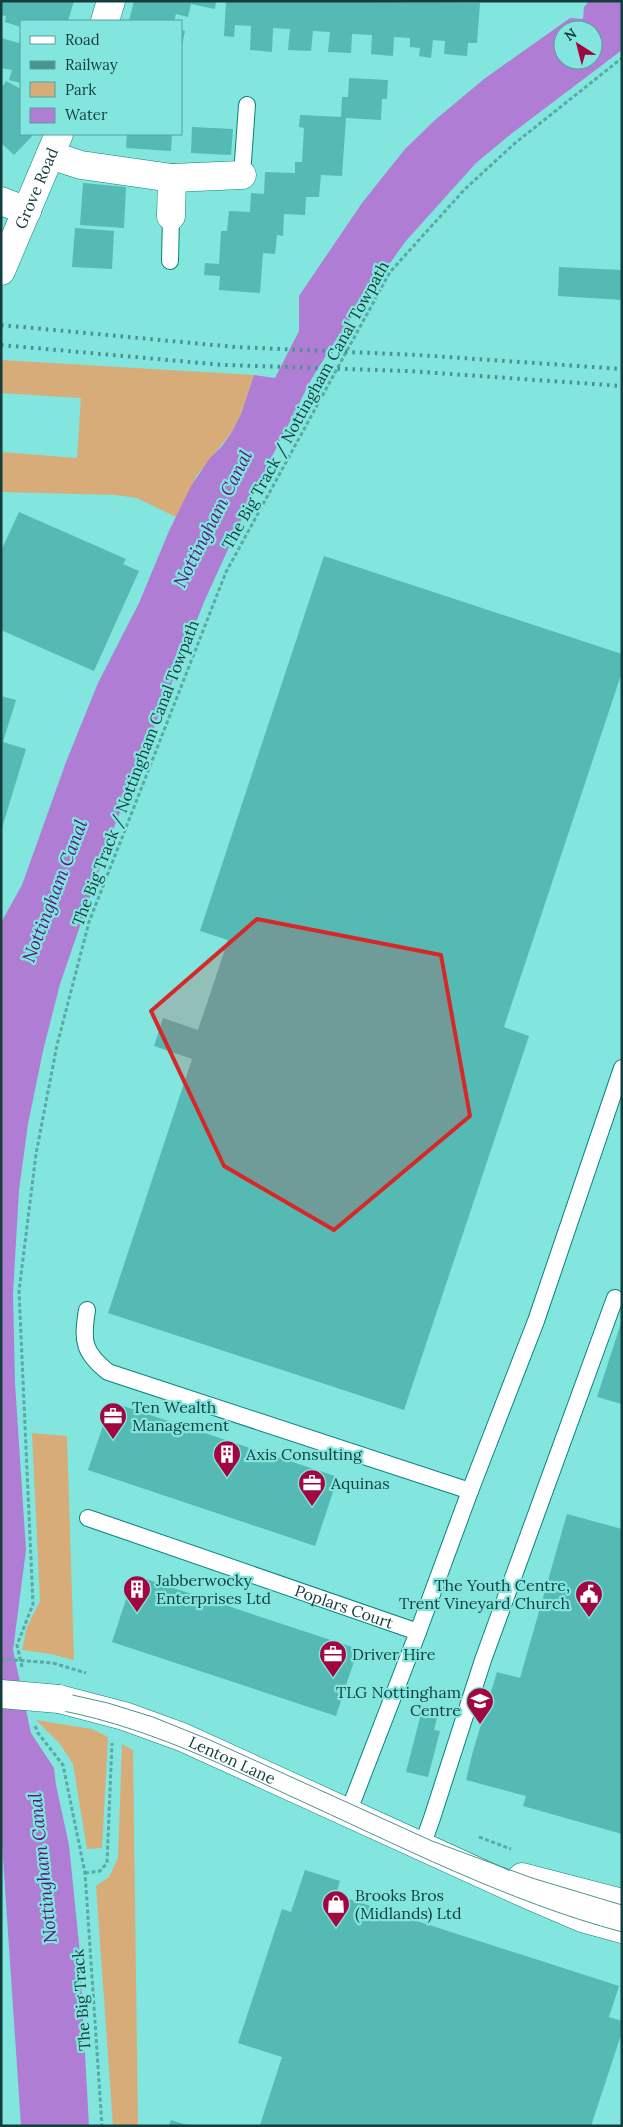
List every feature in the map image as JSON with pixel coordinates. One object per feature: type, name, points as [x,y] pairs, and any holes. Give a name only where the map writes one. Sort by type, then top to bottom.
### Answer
[{"type":"street","points":[[105,20],[111,1]]},
{"type":"street","points":[[55,144],[81,165],[172,178],[242,175]]},
{"type":"street","name":"Grove Road","points":[[1,271],[55,144]]},
{"type":"street","points":[[171,216],[172,178]]},
{"type":"street","points":[[1,201],[27,211]]},
{"type":"street","name":"Lenton Lane","points":[[1,1694],[59,1699],[124,1716],[182,1737],[542,1901],[582,1918],[622,1929]]},
{"type":"street","name":"Lenton Lane","points":[[453,1860],[622,1903]]},
{"type":"lane","points":[[242,175],[247,106]]},
{"type":"lane","points":[[170,261],[171,216]]},
{"type":"lane","points":[[348,1813],[536,1321],[622,1068]]},
{"type":"lane","points":[[422,1846],[483,1660],[616,1298]]},
{"type":"lane","points":[[87,1310],[84,1333],[86,1348],[94,1360],[108,1372],[470,1491]]},
{"type":"lane","name":"Poplars Court","points":[[88,1518],[418,1632]]},
{"type":"path","name":"The Big Track / Nottingham Canal Towpath","points":[[23,1674],[17,1645],[33,1604],[19,1291],[36,1154],[57,1045],[89,922],[226,572],[286,459],[390,272],[465,189],[514,144],[622,58]]},
{"type":"path","points":[[1,1660],[53,1663]]},
{"type":"path","points":[[33,1721],[38,1733],[63,1765],[85,1873],[100,1871],[106,1863],[112,1739]]},
{"type":"path","name":"The Big Track","points":[[85,1873],[102,2126]]},
{"type":"highlighted area","points":[[257,919],[441,955],[470,1116],[334,1230],[224,1166],[151,1011]]},
{"type":"green space","points":[[1,360],[254,375],[241,414],[232,432],[197,475],[176,517],[137,498],[116,495],[1,492],[1,452],[77,458],[81,398],[1,393]]},
{"type":"green space","points":[[32,1433],[67,1436],[74,1660],[51,1654],[22,1650],[27,1627],[40,1601]]},
{"type":"green space","points":[[36,1720],[92,1729],[108,1737],[102,1848],[87,1849],[73,1764],[60,1744]]},
{"type":"green space","points":[[122,1744],[133,1750],[138,2126],[113,2126],[96,1886],[109,1877],[118,1858]]},
{"type":"water","points":[[589,1],[622,1],[622,50],[603,64],[603,20],[567,20],[570,18],[583,19],[584,7]]},
{"type":"water","name":"Nottingham Canal","points":[[553,30],[553,70],[596,70],[476,163],[405,242],[337,338],[312,378],[255,490],[204,602],[113,830],[60,984],[43,1051],[28,1124],[19,1190],[13,1294],[15,1383],[26,1550],[13,1650],[31,1733],[54,1768],[69,1845],[79,1944],[89,2126],[21,2126],[1,1828],[1,927],[3,919],[22,885],[66,762],[98,683],[139,603],[169,531],[191,486],[210,458],[232,432],[241,414],[254,375],[275,378],[299,331],[299,296],[362,203],[405,149],[435,120],[484,79]]},
{"type":"building","points":[[1,1],[74,1],[68,20],[20,20],[20,27],[5,22],[6,16],[1,15]]},
{"type":"building","points":[[134,1],[216,1],[215,9],[191,4],[188,17],[176,14],[174,20],[129,20]]},
{"type":"building","points":[[226,1],[480,3],[477,43],[468,43],[467,56],[444,54],[445,41],[433,40],[431,58],[419,56],[420,48],[410,47],[410,38],[394,37],[393,56],[371,54],[372,35],[352,34],[351,53],[328,52],[330,32],[313,31],[311,51],[288,50],[290,29],[273,28],[272,52],[250,50],[251,26],[235,25],[234,37],[224,36]]},
{"type":"building","points":[[182,30],[185,31],[182,45]]},
{"type":"building","points":[[1,38],[19,43],[20,40],[20,83],[9,80],[12,70],[1,68]]},
{"type":"building","points":[[349,78],[388,80],[387,99],[382,99],[381,120],[346,118],[342,176],[321,175],[319,197],[306,197],[305,215],[284,214],[283,236],[277,235],[275,254],[263,253],[260,293],[219,290],[220,276],[204,275],[205,263],[219,264],[221,231],[227,231],[229,211],[250,212],[251,193],[264,194],[265,172],[295,173],[295,162],[302,162],[304,128],[299,127],[300,115],[341,117],[342,97],[348,97]]},
{"type":"building","points":[[6,81],[20,88],[20,135],[33,135],[14,155],[1,143],[1,83],[3,86]]},
{"type":"building","points":[[192,127],[233,129],[231,155],[191,153]]},
{"type":"building","points":[[127,135],[172,135],[171,151],[126,148]]},
{"type":"building","points":[[83,183],[126,187],[124,228],[80,225]]},
{"type":"building","points":[[75,228],[114,231],[112,269],[72,267]]},
{"type":"building","points":[[559,267],[622,270],[622,300],[558,296]]},
{"type":"building","points":[[19,512],[126,559],[123,564],[139,571],[94,671],[1,630],[1,551]]},
{"type":"building","points":[[324,556],[622,654],[622,672],[504,1027],[529,1036],[404,1410],[108,1313],[192,1059],[154,1046],[163,1018],[198,1030],[228,940],[200,931]]},
{"type":"building","points":[[1,696],[16,700],[3,742],[26,749],[2,828]]},
{"type":"building","points":[[622,1323],[622,1404],[597,1397]]},
{"type":"building","points":[[111,1402],[338,1477],[315,1546],[88,1470]]},
{"type":"building","points":[[567,1514],[622,1529],[622,1834],[523,1806],[526,1796],[466,1780],[497,1672],[520,1678]]},
{"type":"building","points":[[134,1575],[358,1649],[336,1716],[112,1642]]},
{"type":"building","points":[[423,1706],[439,1710],[434,1730],[440,1731],[428,1777],[406,1772]]},
{"type":"building","points":[[305,1870],[340,1881],[336,1895],[619,1986],[609,2017],[622,2021],[622,2032],[591,2126],[260,2125],[282,2057],[238,2043],[282,1909],[291,1912]]},
{"type":"building","points":[[171,2120],[187,2125],[187,2126],[169,2126]]},
{"type":"tram line","points":[[1,1684],[59,1692],[108,1703],[153,1717],[210,1740],[432,1841],[532,1878],[622,1905]]},
{"type":"tram line","points":[[1,1702],[78,1714],[150,1735],[220,1764],[453,1871],[536,1905],[622,1932]]},
{"type":"railway","points":[[1,325],[235,347],[418,355],[622,369]]},
{"type":"railway","points":[[1,345],[224,365],[408,371],[622,386]]},
{"type":"place","name":"Ten Wealth Management","points":[[113,1440]]},
{"type":"place","name":"Axis Consulting","points":[[227,1478]]},
{"type":"place","name":"Aquinas","points":[[312,1507]]},
{"type":"place","name":"Jabberwocky Enterprises Ltd","points":[[137,1613]]},
{"type":"place","name":"The Youth Centre, Trent Vineyard Church","points":[[589,1618]]},
{"type":"place","name":"Driver Hire","points":[[333,1678]]},
{"type":"place","name":"TLG Nottingham Centre","points":[[480,1725]]},
{"type":"place","name":"Brooks Bros (Midlands) Ltd","points":[[336,1928]]}]
